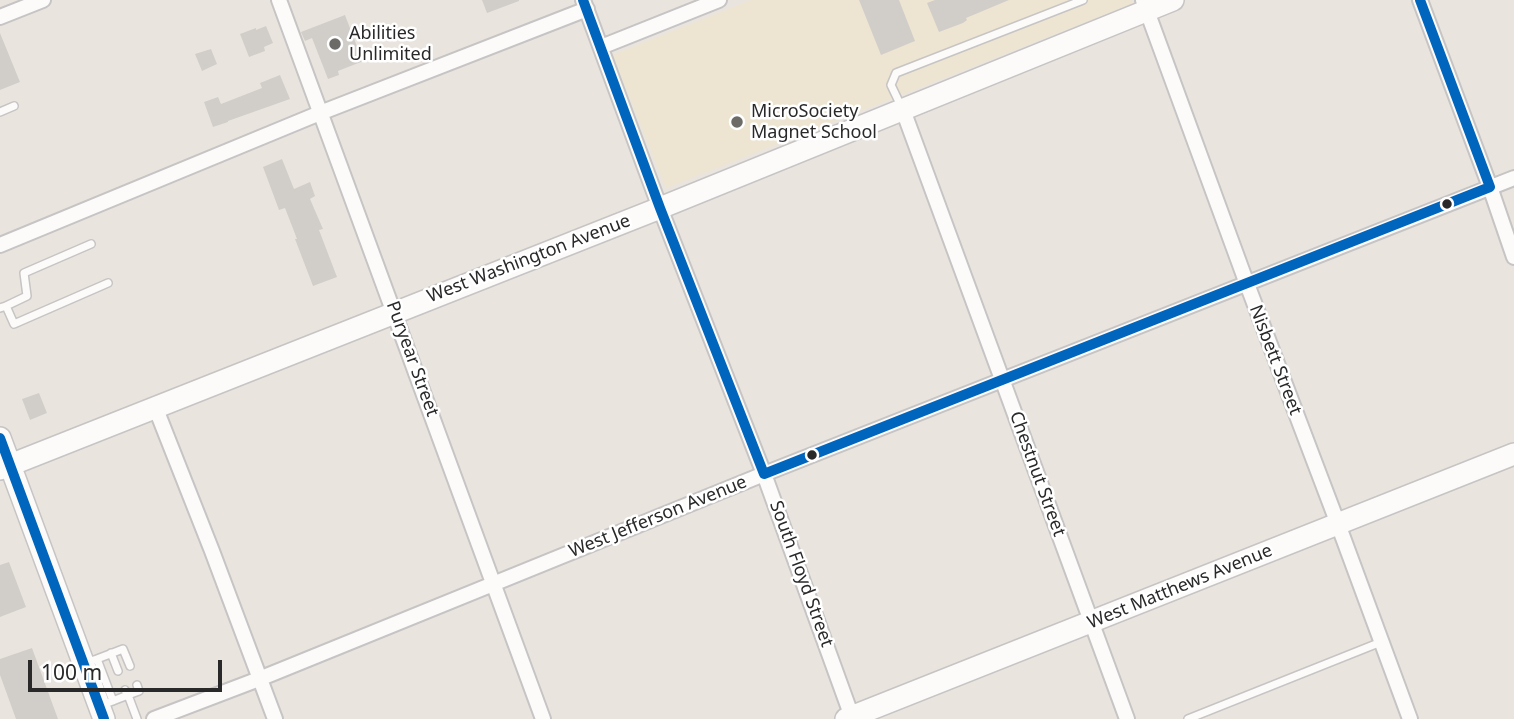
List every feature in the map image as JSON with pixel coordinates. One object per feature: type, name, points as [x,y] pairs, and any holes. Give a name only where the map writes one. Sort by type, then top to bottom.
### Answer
[{"type":"street","points":[[0,17],[43,0]]},
{"type":"street","name":"Puryear Street","points":[[279,0],[543,719]]},
{"type":"street","points":[[601,47],[719,0]]},
{"type":"street","name":"West Washington Avenue","points":[[5,468],[902,110],[1145,5],[1173,0]]},
{"type":"street","points":[[1420,0],[1514,257]]},
{"type":"street","points":[[0,244],[585,5]]},
{"type":"street","name":"South Floyd Street","points":[[585,5],[660,208],[764,474],[849,718]]},
{"type":"street","name":"Nisbett Street","points":[[1145,5],[1410,719]]},
{"type":"street","name":"Chestnut Street","points":[[902,110],[1128,719]]},
{"type":"street","name":"West Jefferson Avenue","points":[[154,719],[764,474],[1514,178]]},
{"type":"street","points":[[156,409],[275,719]]},
{"type":"street","points":[[0,438],[5,468],[90,661],[105,709]]},
{"type":"street","name":"West Matthews Avenue","points":[[849,718],[1514,454]]},
{"type":"lane","points":[[902,110],[891,85],[897,73],[1083,0]]},
{"type":"lane","points":[[0,112],[14,106]]},
{"type":"lane","points":[[91,244],[24,273],[27,296],[3,307],[14,324],[108,283]]},
{"type":"lane","points":[[1188,719],[1381,642]]},
{"type":"lane","points":[[90,661],[123,649],[130,666]]},
{"type":"lane","points":[[111,653],[118,671]]},
{"type":"lane","points":[[105,709],[127,692],[139,691],[137,685]]},
{"type":"lane","points":[[127,692],[137,719]]},
{"type":"shaded area","name":"MicroSociety Magnet School","points":[[751,0],[1132,0],[1133,3],[666,188],[613,55]]},
{"type":"building","points":[[482,0],[519,0],[519,1],[487,13]]},
{"type":"building","points":[[859,0],[899,0],[915,41],[881,55]]},
{"type":"building","points":[[935,0],[1009,0],[939,32],[927,3]]},
{"type":"building","name":"Abilities Unlimited","points":[[345,15],[358,49],[361,48],[366,60],[338,71],[339,75],[328,79],[312,38],[305,41],[301,32]]},
{"type":"building","points":[[266,26],[273,43],[264,47],[265,51],[249,57],[240,34]]},
{"type":"building","points":[[0,33],[20,82],[0,90]]},
{"type":"building","points":[[211,49],[217,64],[202,71],[195,54]]},
{"type":"building","points":[[280,75],[290,99],[213,127],[204,102],[218,97],[221,104],[262,88],[260,83]]},
{"type":"building","points":[[282,159],[294,189],[310,182],[315,196],[310,199],[323,229],[319,230],[337,277],[313,286],[285,208],[279,210],[263,167]]},
{"type":"building","points":[[39,393],[47,413],[30,420],[22,399]]},
{"type":"building","points":[[9,562],[26,607],[0,617],[0,565]]},
{"type":"building","points":[[32,648],[58,719],[16,719],[0,675],[0,659]]},
{"type":"transit line","points":[[583,0],[660,208],[764,474],[1490,187],[1420,0]]},
{"type":"transit line","points":[[0,438],[104,719]]},
{"type":"place","name":"Abilities Unlimited","points":[[335,44]]},
{"type":"place","name":"MicroSociety Magnet School","points":[[737,122]]}]
